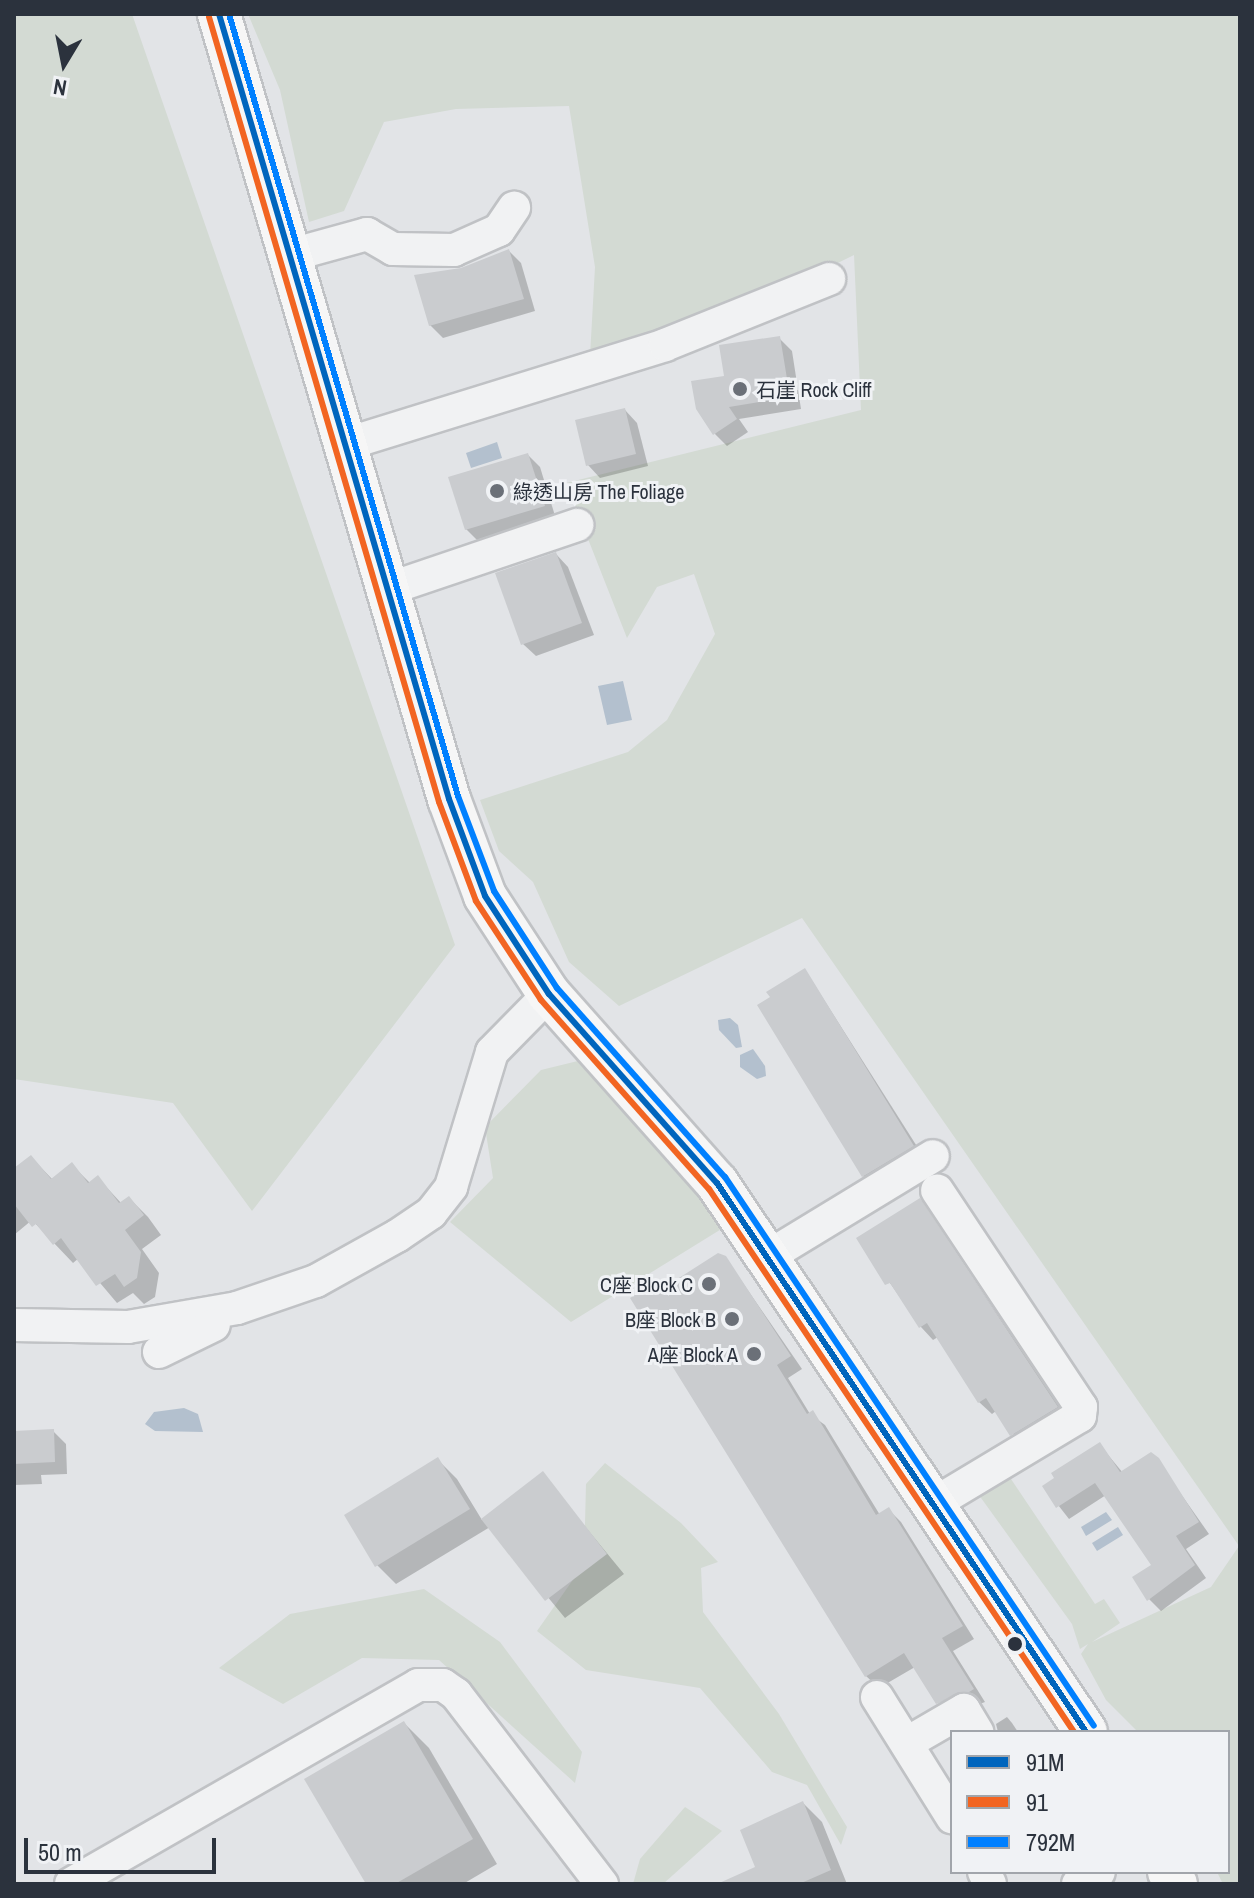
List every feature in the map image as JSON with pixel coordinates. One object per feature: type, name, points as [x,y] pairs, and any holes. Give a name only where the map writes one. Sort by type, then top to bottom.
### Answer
[{"type":"main road","points":[[219,14],[388,589],[475,872],[512,944],[549,994],[693,1153],[767,1257],[1085,1730]]},
{"type":"street","points":[[291,255],[367,234],[393,249],[454,250],[499,230],[514,208]]},
{"type":"street","points":[[346,444],[665,345],[829,279]]},
{"type":"street","points":[[388,589],[577,525]]},
{"type":"street","points":[[14,1325],[98,1329],[164,1322],[237,1308],[306,1285],[397,1236],[441,1201],[460,1167],[478,1086],[492,1052],[549,994]]},
{"type":"street","points":[[767,1257],[933,1156]]},
{"type":"street","points":[[935,1503],[1080,1416],[1081,1407],[937,1190]]},
{"type":"street","points":[[159,1352],[230,1320],[263,1320],[284,1312],[306,1285]]},
{"type":"street","points":[[71,1884],[418,1685],[443,1685],[456,1694],[602,1884]]},
{"type":"street","points":[[877,1697],[950,1814]]},
{"type":"street","points":[[907,1743],[964,1710],[976,1730]]},
{"type":"street","points":[[1078,1884],[1096,1874]]},
{"type":"shaded area","points":[[14,14],[132,14],[455,945],[252,1211],[173,1103],[14,1079]]},
{"type":"shaded area","points":[[248,14],[1240,14],[1240,1884],[1223,1884],[1218,1874],[1230,1874],[1230,1730],[1136,1730],[1106,1700],[1081,1654],[1088,1644],[1080,1649],[1072,1624],[976,1491],[1007,1473],[1095,1604],[1104,1599],[1120,1623],[1092,1642],[1211,1587],[1239,1546],[802,918],[619,1006],[569,962],[533,882],[499,851],[480,800],[628,752],[667,720],[715,634],[694,574],[657,587],[627,638],[566,483],[861,410],[854,255],[764,299],[590,356],[595,267],[569,106],[456,109],[384,122],[344,211],[309,222],[280,90]]},
{"type":"shaded area","points":[[586,1059],[659,1138],[723,1228],[571,1322],[450,1222],[493,1178],[485,1127],[541,1070]]},
{"type":"shaded area","points":[[605,1463],[681,1523],[718,1562],[701,1568],[703,1612],[779,1714],[847,1827],[841,1845],[807,1785],[772,1772],[700,1688],[586,1670],[537,1631],[584,1564],[586,1484]]},
{"type":"shaded area","points":[[424,1589],[500,1642],[582,1752],[575,1783],[439,1660],[362,1658],[283,1704],[219,1668],[290,1614]]},
{"type":"shaded area","points":[[685,1807],[722,1831],[663,1884],[633,1884],[640,1859]]},
{"type":"water","points":[[497,442],[502,458],[471,468],[466,453]]},
{"type":"water","points":[[623,681],[632,720],[607,725],[598,686]]},
{"type":"water","points":[[730,1018],[738,1025],[742,1047],[736,1048],[719,1030],[718,1020]]},
{"type":"water","points":[[753,1049],[765,1066],[766,1076],[757,1079],[740,1067],[740,1055]]},
{"type":"water","points":[[184,1408],[198,1414],[203,1432],[155,1431],[145,1424],[154,1412]]},
{"type":"water","points":[[1106,1512],[1112,1520],[1086,1536],[1081,1527]]},
{"type":"water","points":[[1118,1527],[1123,1535],[1097,1551],[1092,1543]]},
{"type":"building","points":[[509,249],[524,299],[429,326],[414,275],[461,268]]},
{"type":"building","name":"石崖 Rock Cliff","points":[[780,336],[790,397],[729,407],[737,419],[713,435],[696,409],[691,381],[724,376],[719,345]]},
{"type":"building","points":[[625,408],[636,454],[586,466],[575,420]]},
{"type":"building","name":"綠透山房 The Foliage","points":[[528,453],[545,506],[465,530],[448,477]]},
{"type":"building","points":[[556,552],[582,623],[521,645],[495,573]]},
{"type":"building","points":[[805,968],[914,1146],[862,1177],[757,1005],[770,997],[766,992]]},
{"type":"building","points":[[31,1155],[51,1179],[72,1162],[88,1183],[98,1175],[119,1203],[129,1196],[144,1215],[125,1230],[141,1252],[137,1278],[124,1287],[115,1274],[96,1286],[61,1238],[53,1245],[36,1224],[32,1227],[14,1204],[14,1168]]},
{"type":"building","points":[[920,1198],[1058,1407],[1010,1436],[986,1398],[978,1403],[927,1323],[919,1328],[890,1283],[885,1285],[856,1238]]},
{"type":"building","points":[[718,1253],[726,1256],[791,1356],[777,1365],[807,1414],[813,1410],[876,1515],[889,1507],[963,1626],[942,1638],[974,1689],[969,1692],[936,1704],[904,1653],[865,1677],[630,1298],[652,1284],[657,1292]]},
{"type":"building","points":[[54,1429],[55,1462],[14,1464],[14,1431]]},
{"type":"building","points":[[1100,1442],[1120,1472],[1151,1452],[1159,1458],[1199,1522],[1176,1536],[1195,1565],[1147,1601],[1132,1577],[1151,1565],[1095,1483],[1056,1508],[1042,1486],[1054,1478],[1051,1473]]},
{"type":"building","points":[[438,1457],[470,1509],[375,1567],[344,1515]]},
{"type":"building","points":[[543,1471],[607,1554],[545,1601],[481,1519]]},
{"type":"building","points":[[404,1721],[473,1839],[395,1884],[366,1884],[304,1779]]},
{"type":"building","points":[[803,1801],[831,1870],[799,1884],[717,1884],[755,1867],[740,1830]]},
{"type":"transit line","name":"91M","points":[[219,14],[449,799],[485,896],[549,994],[717,1183],[1085,1730]]},
{"type":"transit line","name":"792M","points":[[229,14],[458,796],[494,891],[557,988],[725,1177],[1094,1726]]},
{"type":"transit line","name":"91","points":[[209,17],[439,802],[476,901],[541,1000],[709,1189],[1073,1730]]},
{"type":"place","name":"石崖 Rock Cliff","points":[[740,389]]},
{"type":"place","name":"綠透山房 The Foliage","points":[[497,491]]},
{"type":"place","name":"C座 Block C","points":[[709,1284]]},
{"type":"place","name":"B座 Block B","points":[[732,1319]]},
{"type":"place","name":"A座 Block A","points":[[754,1354]]}]
